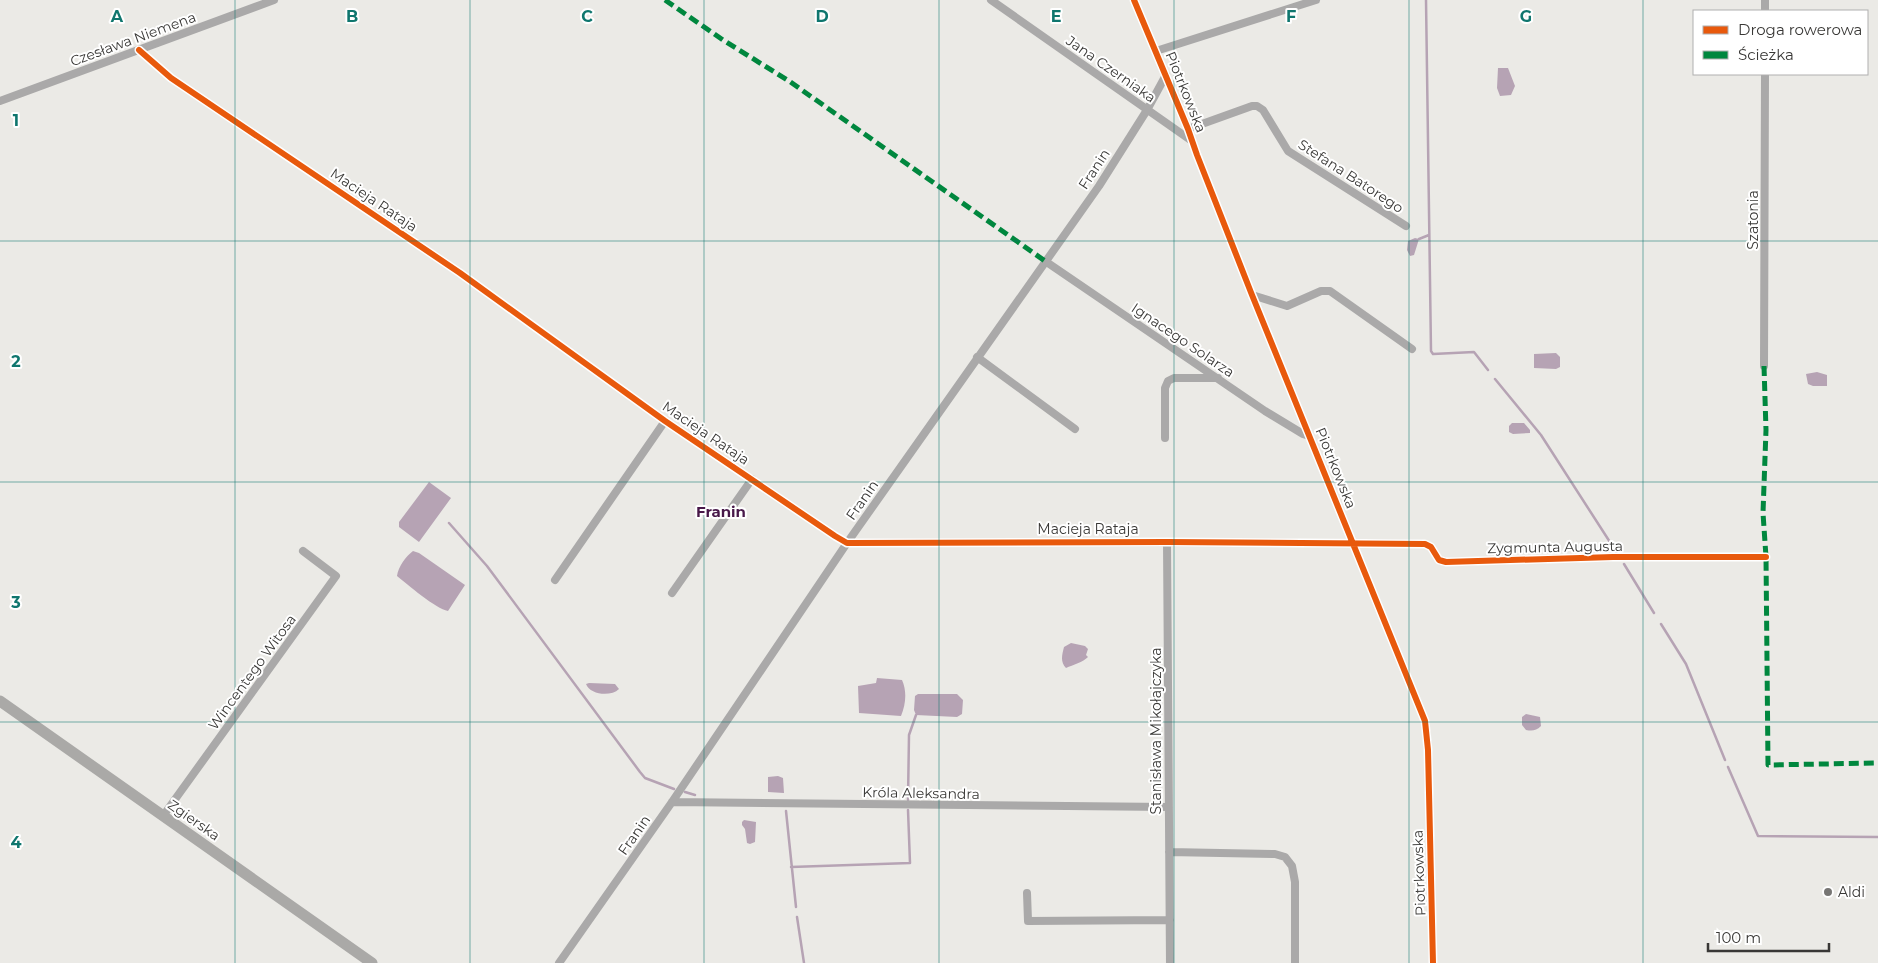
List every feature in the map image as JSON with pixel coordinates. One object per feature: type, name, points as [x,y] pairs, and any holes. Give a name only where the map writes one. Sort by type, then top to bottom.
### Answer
[{"type":"main road","name":"Zgierska","points":[[0,701],[372,963]]},
{"type":"street","name":"Czesława Niemena","points":[[0,101],[274,0]]},
{"type":"street","name":"Jana Czerniaka","points":[[991,0],[1192,142]]},
{"type":"street","name":"Piotrkowska","points":[[1134,0],[1188,129],[1252,295],[1417,702],[1426,729],[1433,963]]},
{"type":"street","points":[[1156,51],[1316,0]]},
{"type":"street","name":"Macieja Rataja","points":[[139,50],[171,78],[460,273],[665,421],[847,543],[1352,543]]},
{"type":"street","name":"Franin","points":[[559,963],[672,802],[847,543],[1044,261],[1099,186],[1147,110],[1166,75]]},
{"type":"street","name":"Szatonia","points":[[1764,366],[1765,75]]},
{"type":"street","name":"Stefana Batorego","points":[[1188,129],[1252,106],[1257,106],[1263,110],[1288,151],[1406,226]]},
{"type":"street","name":"Ignacego Solarza","points":[[1044,261],[1265,411],[1309,436]]},
{"type":"street","points":[[1252,295],[1287,306],[1320,291],[1330,291],[1412,349]]},
{"type":"street","points":[[977,357],[1075,429]]},
{"type":"street","points":[[1165,438],[1165,388],[1168,381],[1174,378],[1218,378]]},
{"type":"street","name":"Macieja Rataja","points":[[555,580],[665,421]]},
{"type":"street","name":"Macieja Rataja","points":[[672,593],[752,479]]},
{"type":"street","name":"Stanisława Mikołajczyka","points":[[1167,542],[1170,963]]},
{"type":"street","name":"Zygmunta Augusta","points":[[1352,543],[1425,544],[1431,546],[1439,560],[1446,562],[1613,557],[1766,557]]},
{"type":"street","name":"Wincentego Witosa","points":[[163,816],[336,576],[303,551]]},
{"type":"street","name":"Króla Aleksandra","points":[[672,802],[1169,807]]},
{"type":"street","points":[[1169,852],[1275,854],[1285,857],[1292,866],[1295,882],[1295,963]]},
{"type":"street","points":[[1027,893],[1028,921],[1170,920]]},
{"type":"shaded area","points":[[1498,68],[1508,68],[1515,86],[1511,95],[1500,96],[1497,88]]},
{"type":"shaded area","points":[[1415,238],[1419,239],[1414,255],[1410,256],[1407,250],[1408,241]]},
{"type":"shaded area","points":[[1556,353],[1560,357],[1560,367],[1556,369],[1534,368],[1534,354]]},
{"type":"shaded area","points":[[1817,372],[1827,375],[1827,386],[1808,384],[1806,374]]},
{"type":"shaded area","points":[[1512,423],[1524,423],[1530,430],[1530,433],[1513,434],[1509,432],[1509,426]]},
{"type":"shaded area","points":[[429,482],[451,498],[419,542],[399,527],[399,522]]},
{"type":"shaded area","points":[[413,551],[419,553],[465,585],[448,611],[429,601],[397,576],[403,562]]},
{"type":"shaded area","points":[[1071,643],[1085,646],[1088,649],[1086,655],[1088,657],[1066,668],[1062,661],[1064,647]]},
{"type":"shaded area","points":[[877,678],[902,680],[905,698],[901,716],[859,713],[858,686],[876,683]]},
{"type":"shaded area","points":[[586,684],[615,684],[619,689],[606,694],[596,693],[588,688]]},
{"type":"shaded area","points":[[918,694],[957,694],[963,700],[962,714],[957,717],[916,715],[914,710],[915,696]]},
{"type":"shaded area","points":[[1526,714],[1540,717],[1541,726],[1534,730],[1526,730],[1522,725],[1522,717]]},
{"type":"shaded area","points":[[778,776],[783,778],[784,793],[768,792],[768,777]]},
{"type":"shaded area","points":[[744,820],[756,822],[755,842],[750,844],[747,843],[745,829],[742,825]]},
{"type":"waterway","points":[[1426,0],[1431,351],[1433,354],[1474,352],[1488,370]]},
{"type":"waterway","points":[[1419,239],[1429,235]]},
{"type":"waterway","points":[[1495,379],[1541,435],[1617,553]]},
{"type":"waterway","points":[[449,523],[487,566],[645,778],[674,789]]},
{"type":"waterway","points":[[1624,564],[1654,613]]},
{"type":"waterway","points":[[1661,624],[1686,664],[1725,760]]},
{"type":"waterway","points":[[908,800],[909,735],[916,715]]},
{"type":"waterway","points":[[1728,767],[1758,836],[1878,837]]},
{"type":"waterway","points":[[685,792],[695,795]]},
{"type":"waterway","points":[[791,867],[910,863],[908,810]]},
{"type":"waterway","points":[[786,811],[796,907]]},
{"type":"waterway","points":[[797,917],[804,963]]},
{"type":"marked path","points":[[665,0],[723,40],[789,81],[1045,261]]},
{"type":"marked path","points":[[1764,366],[1766,430],[1763,513],[1766,557],[1768,765],[1878,763]]},
{"type":"cycle path","points":[[1134,0],[1188,129],[1252,295],[1425,721],[1428,750],[1433,963]]},
{"type":"cycle path","points":[[139,50],[171,78],[460,273],[665,421],[847,543],[1167,542],[1425,544],[1431,547],[1439,560],[1446,562],[1613,557],[1766,557]]},
{"type":"place","name":"Aldi","points":[[1828,892]]},
{"type":"district","name":"Franin","points":[[721,511]]}]
